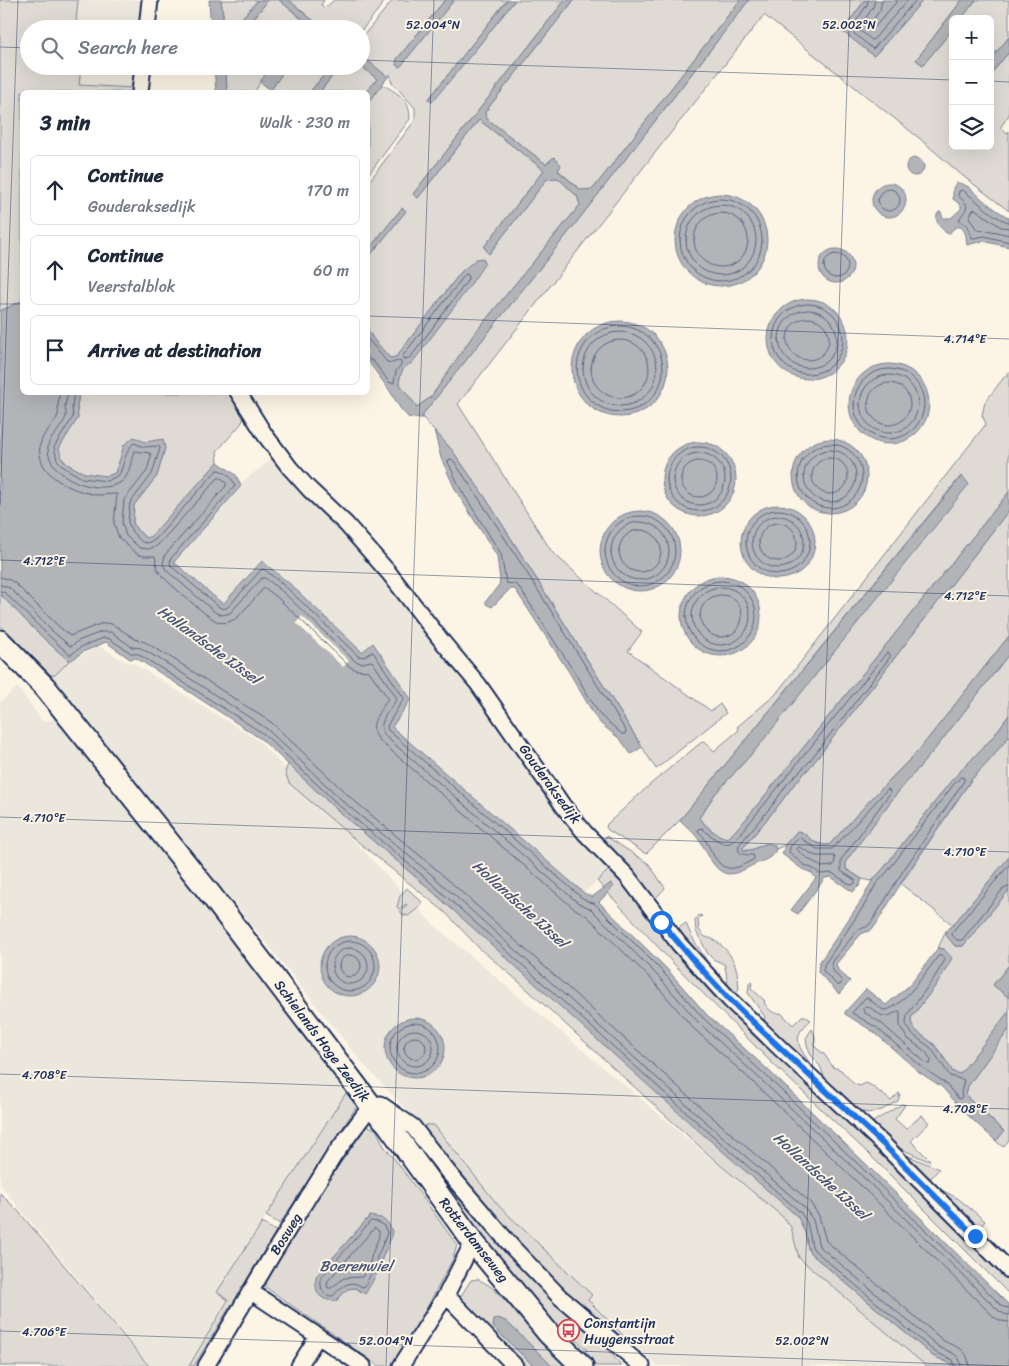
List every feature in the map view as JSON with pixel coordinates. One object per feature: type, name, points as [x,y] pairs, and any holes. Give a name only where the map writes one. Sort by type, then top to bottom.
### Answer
[{"type":"main road","name":"Schielands Hoge Zeedijk","points":[[0,641],[45,687],[211,895],[373,1108]]},
{"type":"main road","name":"Rotterdamseweg","points":[[373,1108],[387,1123],[473,1242],[549,1334],[582,1366]]},
{"type":"street","points":[[148,20],[150,0]]},
{"type":"street","points":[[140,90],[142,75]]},
{"type":"street","name":"Gouderaksedijk","points":[[240,395],[265,435],[290,468],[346,524],[389,573],[478,684],[564,807],[585,833],[607,853],[627,876],[679,944],[730,1000],[890,1151],[1009,1270]]},
{"type":"street","name":"Schielands Hoge Zeedijk","points":[[373,1108],[380,1104],[413,1127],[448,1172],[513,1248],[560,1297],[642,1366]]},
{"type":"street","name":"Bosweg","points":[[206,1366],[335,1154],[367,1112],[373,1108]]},
{"type":"street","points":[[401,1366],[446,1295],[473,1242]]},
{"type":"street","points":[[250,1291],[363,1366]]},
{"type":"street","points":[[446,1295],[515,1366]]},
{"type":"street","points":[[299,1366],[318,1336]]},
{"type":"shaded area","points":[[0,0],[78,0],[76,20],[20,20],[20,75],[80,75],[79,85],[134,88],[134,90],[20,90],[20,302],[0,311]]},
{"type":"shaded area","points":[[78,0],[144,0],[142,20],[76,20]]},
{"type":"shaded area","points":[[221,0],[258,0],[240,20],[224,20]]},
{"type":"shaded area","points":[[268,0],[279,0],[303,20],[253,20]]},
{"type":"shaded area","points":[[289,0],[324,0],[321,5],[325,8],[334,0],[386,0],[370,20],[312,20]]},
{"type":"shaded area","points":[[393,0],[445,0],[397,59],[400,67],[454,0],[507,0],[428,100],[476,49],[515,0],[565,0],[413,194],[418,198],[479,120],[544,170],[484,247],[489,254],[547,179],[558,178],[577,196],[580,205],[474,334],[431,397],[417,407],[399,383],[401,373],[461,272],[396,357],[390,358],[370,333],[370,256],[406,211],[402,208],[370,248],[370,180],[415,120],[415,108],[391,81],[390,74],[388,77],[370,64],[370,28]]},
{"type":"shaded area","points":[[574,0],[740,0],[593,189],[581,190],[558,170],[554,157],[546,164],[486,118],[485,112]]},
{"type":"shaded area","points":[[749,0],[865,0],[842,31],[874,56],[923,0],[962,0],[916,60],[923,65],[949,34],[949,150],[994,150],[994,70],[1009,52],[1009,115],[1000,128],[1007,133],[1009,131],[1009,211],[764,15],[458,404],[552,552],[642,632],[628,651],[711,711],[720,704],[726,713],[656,769],[485,497],[452,450],[423,418],[423,414],[572,228]]},
{"type":"shaded area","points":[[976,0],[1009,0],[1009,37],[994,55],[994,15],[964,15]]},
{"type":"shaded area","points":[[370,73],[377,79],[368,90],[322,90],[333,75],[370,75]]},
{"type":"shaded area","points":[[80,75],[135,75],[134,88],[79,85]]},
{"type":"shaded area","points":[[226,75],[265,75],[256,90],[227,90]]},
{"type":"shaded area","points":[[281,75],[324,75],[312,90],[271,90]]},
{"type":"shaded area","points":[[382,84],[402,97],[408,106],[410,119],[370,172],[370,100]]},
{"type":"shaded area","points":[[1009,371],[1009,492],[746,819],[728,839],[709,828],[699,818],[715,794],[757,748],[961,476],[680,820],[646,854],[608,830],[607,824],[653,782],[703,741],[714,751],[739,730],[737,727],[775,695],[986,424],[982,415],[985,402]]},
{"type":"shaded area","points":[[79,395],[232,395],[245,416],[241,424],[217,451],[218,462],[151,537],[146,538],[136,529],[133,522],[134,505],[157,476],[165,448],[124,445],[115,473],[108,476],[95,476],[81,472],[63,460],[60,456],[59,448],[78,418]]},
{"type":"shaded area","points":[[273,458],[302,492],[367,554],[469,683],[534,776],[611,868],[584,893],[392,727],[411,698],[373,644],[362,652],[290,584],[262,561],[223,604],[174,562],[241,486],[241,483]]},
{"type":"shaded area","points":[[1009,510],[1009,636],[919,750],[829,845],[812,841],[803,833],[797,831],[785,845],[776,849],[774,845],[767,845],[751,850],[742,849],[811,766]]},
{"type":"shaded area","points":[[0,594],[43,638],[69,661],[55,675],[51,675],[0,625]]},
{"type":"shaded area","points":[[99,646],[126,662],[133,663],[258,740],[434,925],[783,1217],[791,1227],[961,1366],[657,1366],[588,1300],[592,1295],[498,1205],[364,1065],[53,677],[69,661]]},
{"type":"shaded area","points":[[1009,654],[1009,715],[992,738],[951,781],[872,881],[862,879],[846,869],[846,861],[894,797],[939,744]]},
{"type":"shaded area","points":[[18,687],[42,721],[55,718],[58,720],[346,1086],[346,1092],[217,1292],[227,1299],[189,1366],[150,1366],[0,1185],[0,702]]},
{"type":"shaded area","points":[[1009,736],[1009,857],[953,925],[901,884],[971,780]]},
{"type":"shaded area","points":[[288,764],[339,812],[424,884],[797,1216],[805,1233],[810,1253],[933,1356],[956,1366],[926,1366],[799,1258],[791,1227],[783,1217],[719,1164],[518,981],[479,948],[446,913],[289,783],[285,772]]},
{"type":"shaded area","points":[[606,836],[649,864],[665,888],[654,900],[632,871],[604,841]]},
{"type":"shaded area","points":[[611,868],[909,1179],[1009,1278],[1009,1294],[869,1154],[770,1061],[672,962],[607,892],[614,886],[611,883],[604,889],[597,881]]},
{"type":"shaded area","points":[[407,888],[423,903],[408,916],[403,915],[400,911],[406,904],[399,909],[397,907],[400,896]]},
{"type":"shaded area","points":[[1009,890],[1009,965],[993,985],[1009,998],[1009,1011],[960,1074],[953,1072],[934,1044],[915,1030],[911,1024],[911,1018],[939,981],[944,949],[938,948],[946,931],[946,935],[955,946],[963,946]]},
{"type":"shaded area","points":[[699,915],[702,916],[698,920],[699,930],[705,937],[714,940],[723,947],[733,960],[737,971],[739,989],[733,994],[730,991],[724,964],[713,959],[708,954],[696,931],[695,921]]},
{"type":"shaded area","points":[[686,923],[694,941],[715,975],[676,930]]},
{"type":"shaded area","points":[[752,981],[751,988],[765,1001],[764,1003],[771,1011],[781,1013],[793,1025],[802,1016],[811,1020],[798,1037],[800,1048],[814,1071],[766,1026],[765,1017],[748,993],[749,984]]},
{"type":"shaded area","points":[[812,1029],[815,1036],[815,1047],[824,1054],[833,1067],[841,1070],[854,1084],[860,1086],[866,1083],[891,1101],[899,1093],[898,1101],[882,1110],[868,1113],[853,1107],[826,1081],[820,1066],[811,1055],[806,1038]]},
{"type":"shaded area","points":[[1009,1029],[1009,1140],[1003,1147],[996,1141],[1004,1131],[966,1094],[968,1086]]},
{"type":"shaded area","points":[[346,1086],[357,1106],[280,1224],[266,1216],[346,1093]]},
{"type":"shaded area","points":[[902,1104],[905,1105],[895,1119],[906,1129],[922,1115],[929,1123],[911,1141],[930,1160],[928,1161],[893,1145],[873,1125],[873,1122]]},
{"type":"shaded area","points":[[426,1125],[434,1125],[498,1205],[592,1295],[588,1300],[624,1337],[620,1339],[589,1313],[516,1244],[423,1130]]},
{"type":"shaded area","points":[[367,1126],[376,1129],[384,1146],[457,1245],[453,1259],[422,1317],[402,1366],[379,1366],[261,1284],[339,1165]],"holes":[[[370,1216],[390,1240],[382,1258],[381,1266],[361,1292],[355,1288],[347,1289],[336,1301],[321,1271]]]},
{"type":"shaded area","points":[[407,1134],[413,1135],[622,1366],[596,1366],[586,1352],[587,1350],[565,1330],[544,1316],[506,1276]]},
{"type":"shaded area","points":[[902,1153],[939,1169],[931,1178],[925,1176]]},
{"type":"shaded area","points":[[938,1188],[959,1199],[985,1221],[978,1230]]},
{"type":"shaded area","points":[[0,1193],[19,1212],[149,1366],[0,1366]]},
{"type":"shaded area","points":[[262,1223],[276,1231],[246,1281],[247,1285],[234,1304],[231,1305],[194,1366],[189,1366],[228,1300],[217,1292]]},
{"type":"shaded area","points":[[478,1279],[490,1286],[573,1366],[552,1366],[507,1322],[498,1318],[493,1327],[534,1366],[516,1366],[457,1302],[471,1280]]},
{"type":"water","points":[[209,0],[221,0],[224,20],[210,20]]},
{"type":"water","points":[[258,0],[268,0],[253,20],[240,20]]},
{"type":"water","points":[[279,0],[289,0],[312,20],[304,20]]},
{"type":"water","points":[[445,0],[454,0],[400,67],[396,65],[397,59]]},
{"type":"water","points":[[507,0],[515,0],[432,102],[428,100]]},
{"type":"water","points":[[565,0],[574,0],[485,112],[486,118],[546,164],[554,157],[561,165],[558,171],[581,190],[593,189],[740,0],[749,0],[572,228],[423,414],[423,418],[409,418],[370,364],[370,333],[390,358],[396,357],[461,272],[476,259],[483,258],[485,263],[469,287],[412,363],[404,368],[401,374],[399,383],[417,407],[431,397],[474,334],[580,205],[577,196],[558,178],[547,179],[489,254],[484,247],[544,170],[479,120],[418,198],[413,194]]},
{"type":"water","points":[[865,0],[923,0],[874,56],[842,31]]},
{"type":"water","points":[[962,0],[976,0],[964,15],[950,15]]},
{"type":"water","points":[[949,17],[949,34],[923,65],[916,60]]},
{"type":"water","points":[[1009,37],[1009,52],[994,70],[994,55]]},
{"type":"water","points":[[370,62],[388,77],[370,100],[370,90],[368,90],[377,79],[370,73]]},
{"type":"water","points":[[215,75],[226,75],[227,90],[216,90]]},
{"type":"water","points":[[265,75],[281,75],[271,90],[260,82]]},
{"type":"water","points":[[324,75],[333,75],[322,90],[312,90]]},
{"type":"water","points":[[915,158],[921,161],[924,167],[921,173],[915,176],[909,173],[906,167],[909,161]]},
{"type":"water","points":[[889,183],[901,188],[906,200],[901,212],[889,217],[877,212],[872,200],[877,188]]},
{"type":"water","points":[[956,183],[968,187],[1009,218],[1009,247],[983,241],[967,245],[966,235],[962,228],[958,227],[950,233],[946,233],[940,226],[936,218],[939,212],[941,212],[943,218],[951,218],[961,209],[961,205],[953,199],[953,188]]},
{"type":"water","points":[[721,194],[739,197],[754,207],[764,222],[767,240],[764,258],[754,273],[739,283],[721,286],[703,283],[688,273],[678,258],[675,240],[678,222],[688,207],[703,197]]},
{"type":"water","points":[[402,208],[406,211],[370,256],[370,248]]},
{"type":"water","points":[[836,249],[848,254],[853,266],[848,278],[836,283],[824,278],[819,266],[824,254]]},
{"type":"water","points":[[808,299],[823,302],[836,311],[845,324],[848,339],[845,354],[836,367],[823,376],[808,379],[793,376],[780,367],[771,354],[768,339],[771,324],[780,311],[793,302]]},
{"type":"water","name":"Hollandsche IJssel","points":[[20,302],[20,395],[79,395],[78,418],[59,448],[61,457],[67,464],[84,473],[107,476],[115,473],[124,445],[134,437],[145,442],[163,439],[165,448],[157,476],[134,505],[133,523],[136,529],[146,538],[151,536],[218,462],[236,475],[241,486],[174,562],[223,604],[262,561],[290,584],[362,652],[373,643],[411,699],[392,727],[584,893],[592,897],[611,883],[614,886],[599,902],[666,968],[707,1015],[765,1067],[865,1163],[1009,1305],[1009,1366],[956,1366],[933,1356],[810,1253],[805,1233],[797,1216],[691,1124],[424,884],[339,812],[261,739],[165,676],[136,658],[130,659],[106,642],[83,652],[72,660],[68,660],[43,638],[0,594],[0,311]]},
{"type":"water","points":[[620,321],[638,325],[654,335],[664,351],[668,369],[664,387],[654,403],[638,413],[620,417],[602,413],[586,403],[576,387],[572,369],[576,351],[586,335],[602,325]]},
{"type":"water","points":[[889,364],[904,367],[917,376],[926,389],[929,404],[926,419],[917,432],[904,441],[889,444],[874,441],[861,432],[852,419],[849,404],[852,389],[861,376],[874,367]]},
{"type":"water","points":[[434,430],[452,450],[485,497],[642,747],[631,754],[620,739],[596,718],[569,672],[515,589],[510,589],[492,607],[486,604],[486,601],[499,585],[497,556],[456,491],[441,458]]},
{"type":"water","points":[[823,439],[837,439],[851,445],[861,455],[867,469],[867,483],[861,497],[851,507],[837,513],[823,513],[809,507],[799,497],[793,483],[793,469],[799,455],[809,445]]},
{"type":"water","points":[[699,442],[720,448],[730,458],[736,479],[730,500],[720,510],[699,516],[678,510],[668,500],[662,479],[668,458],[678,448]]},
{"type":"water","points":[[962,476],[969,484],[757,748],[715,794],[699,818],[712,831],[728,838],[746,819],[1009,492],[1009,510],[811,766],[742,849],[745,851],[752,850],[768,843],[776,849],[773,855],[735,873],[729,874],[719,870],[697,837],[680,820]]},
{"type":"water","points":[[771,505],[785,505],[799,511],[809,521],[815,535],[815,549],[809,563],[799,573],[785,579],[771,579],[757,573],[747,563],[741,549],[741,535],[747,521],[757,511]]},
{"type":"water","points":[[640,511],[655,514],[668,523],[677,536],[680,551],[677,566],[668,579],[655,588],[640,591],[625,588],[612,579],[603,566],[600,551],[603,536],[612,523],[625,514]]},
{"type":"water","points":[[721,576],[736,579],[749,588],[758,601],[761,616],[758,631],[749,644],[736,653],[721,656],[706,653],[693,644],[684,631],[681,616],[684,601],[693,588],[706,579]]},
{"type":"water","points":[[1009,636],[1009,654],[939,744],[894,797],[846,861],[846,869],[862,879],[860,885],[853,892],[831,877],[825,878],[798,914],[791,910],[816,878],[812,873],[802,869],[782,854],[785,845],[797,831],[805,834],[817,843],[829,845],[919,750]]},
{"type":"water","points":[[1009,715],[1009,736],[971,780],[907,873],[875,926],[861,934],[836,964],[838,970],[850,981],[839,994],[818,972],[819,963],[863,898],[872,881],[951,781],[992,738]]},
{"type":"water","points":[[1009,857],[1009,890],[963,946],[955,946],[946,935],[946,931]]},
{"type":"water","points":[[350,936],[367,941],[375,949],[380,966],[375,983],[367,991],[350,996],[333,991],[325,983],[320,966],[325,949],[333,941]]},
{"type":"water","points":[[938,948],[944,949],[952,958],[939,981],[911,1018],[916,1031],[937,1048],[953,1072],[960,1074],[1009,1011],[1009,1029],[968,1086],[966,1094],[1004,1132],[996,1141],[962,1110],[942,1087],[919,1072],[874,1032],[845,1014],[866,989],[886,1005],[911,984]]},
{"type":"water","points":[[1009,965],[1009,998],[993,985]]},
{"type":"water","points":[[415,1018],[432,1023],[440,1031],[445,1048],[440,1065],[432,1073],[415,1078],[398,1073],[390,1065],[385,1048],[390,1031],[398,1023]]},
{"type":"water","name":"Boerenwiel","points":[[370,1216],[381,1218],[388,1223],[392,1231],[381,1266],[367,1291],[365,1294],[355,1288],[348,1289],[336,1301],[321,1297],[316,1287],[316,1276]]},
{"type":"water","points":[[499,1318],[507,1322],[552,1366],[534,1366],[493,1327],[494,1320]]},
{"type":"pier","points":[[302,616],[349,661],[343,667],[296,623]]},
{"type":"place","name":"Constantijn Huygensstraat","points":[[568,1331]]},
{"type":"route","points":[[661,922],[730,1000],[883,1144],[975,1236]]}]
